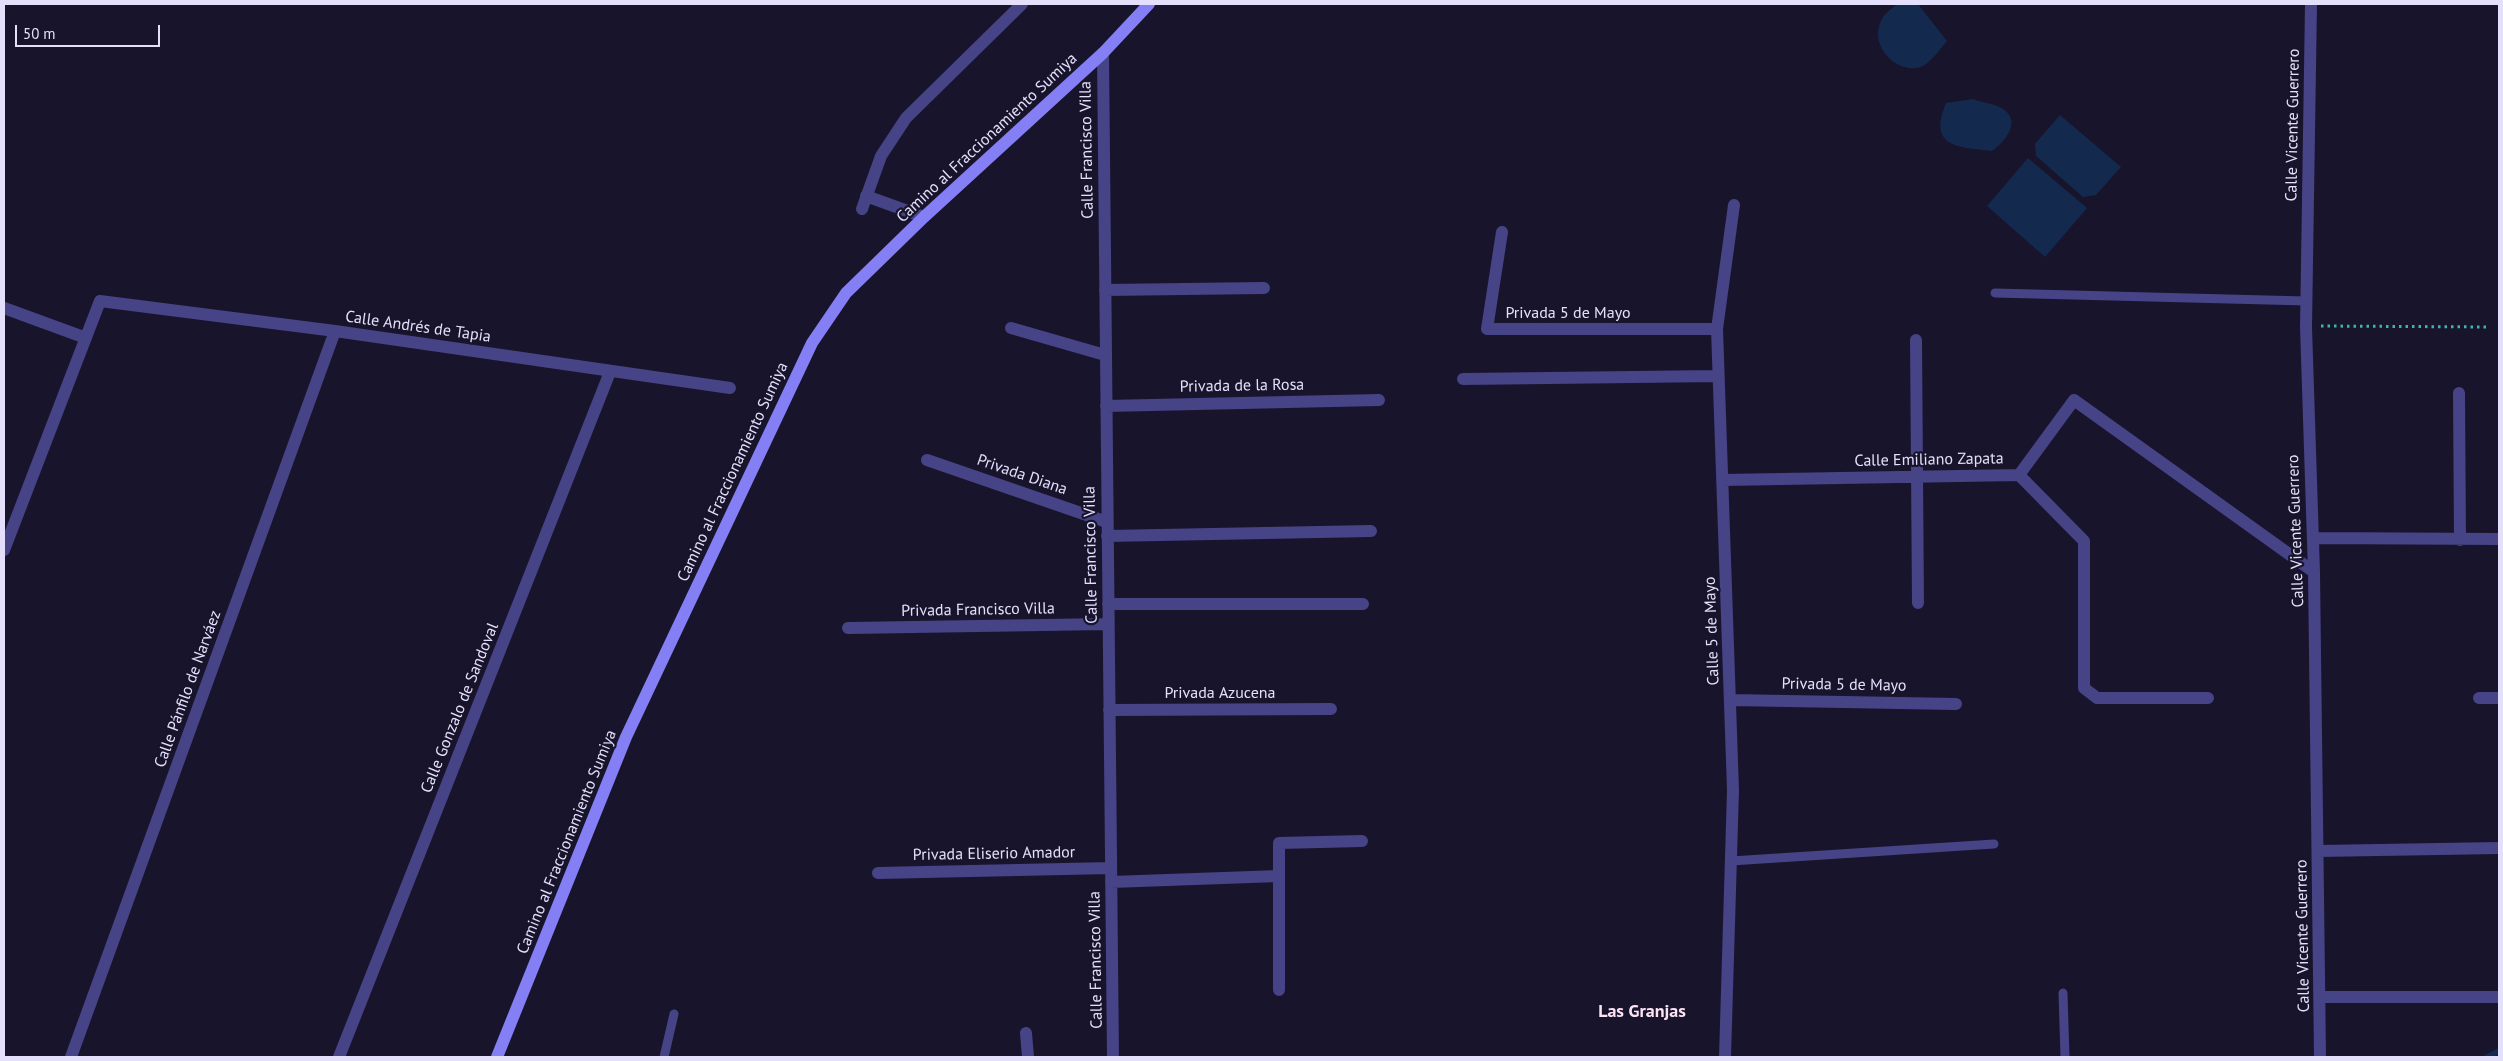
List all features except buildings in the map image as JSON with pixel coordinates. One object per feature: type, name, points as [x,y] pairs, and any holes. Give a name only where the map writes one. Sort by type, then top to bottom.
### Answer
[{"type":"street","points":[[862,209],[881,156],[906,118],[1022,4]]},
{"type":"street","name":"Camino al Fraccionamiento Sumiya","points":[[497,1057],[626,737],[812,342],[846,292],[924,217],[1102,53],[1149,4]]},
{"type":"street","name":"Calle Vicente Guerrero","points":[[2311,4],[2306,327],[2314,538],[2320,1057]]},
{"type":"street","name":"Calle Francisco Villa","points":[[1102,53],[1113,1057]]},
{"type":"street","points":[[866,196],[924,217]]},
{"type":"street","name":"Calle 5 de Mayo","points":[[1725,1057],[1733,790],[1717,329],[1734,205]]},
{"type":"street","name":"Privada 5 de Mayo","points":[[1502,232],[1487,329],[1717,329]]},
{"type":"street","points":[[1105,290],[1264,288]]},
{"type":"street","name":"Calle Andrés de Tapia","points":[[86,338],[100,301],[730,388]]},
{"type":"street","points":[[4,308],[86,338],[4,550]]},
{"type":"street","points":[[1011,328],[1106,355]]},
{"type":"street","name":"Calle Pánfilo de Narváez","points":[[71,1057],[335,332]]},
{"type":"street","points":[[1916,340],[1918,603]]},
{"type":"street","name":"Calle Gonzalo de Sandoval","points":[[339,1057],[610,372]]},
{"type":"street","points":[[1463,379],[1718,376]]},
{"type":"street","points":[[2459,393],[2460,540]]},
{"type":"street","name":"Privada de la Rosa","points":[[1106,406],[1380,400]]},
{"type":"street","name":"Calle Emiliano Zapata","points":[[1722,480],[2019,475],[2074,400],[2314,572]]},
{"type":"street","name":"Privada Diana","points":[[927,460],[1107,522]]},
{"type":"street","points":[[2019,475],[2084,541],[2084,688],[2097,698],[2208,698]]},
{"type":"street","points":[[1107,536],[1371,531]]},
{"type":"street","points":[[2314,538],[2499,539]]},
{"type":"street","points":[[1108,604],[1363,604]]},
{"type":"street","name":"Privada Francisco Villa","points":[[848,628],[1108,624]]},
{"type":"street","points":[[2479,698],[2499,698]]},
{"type":"street","name":"Privada 5 de Mayo","points":[[1730,700],[1956,704]]},
{"type":"street","name":"Privada Azucena","points":[[1109,710],[1331,709]]},
{"type":"street","points":[[1280,990],[1278,843],[1362,841]]},
{"type":"street","points":[[2318,851],[2499,848]]},
{"type":"street","name":"Privada Eliserio Amador","points":[[878,873],[1111,868]]},
{"type":"street","points":[[1111,882],[1279,876]]},
{"type":"street","points":[[2320,998],[2499,997]]},
{"type":"street","points":[[1026,1033],[1028,1057]]},
{"type":"lane","points":[[1995,293],[2306,301]]},
{"type":"lane","points":[[1731,861],[1994,844]]},
{"type":"lane","points":[[2063,993],[2065,1057]]},
{"type":"lane","points":[[664,1057],[674,1014]]},
{"type":"path","points":[[2306,327],[2490,327]]},
{"type":"water","points":[[1897,4],[1918,4],[1947,41],[1929,62],[1917,68],[1907,68],[1898,64],[1882,50],[1878,29],[1883,17]]},
{"type":"water","points":[[1973,99],[2003,109],[2009,114],[2011,119],[2010,131],[1992,151],[1958,146],[1944,137],[1941,129],[1941,118],[1946,103]]},
{"type":"water","points":[[2060,115],[2121,167],[2096,195],[2083,197],[2036,156],[2035,144]]},
{"type":"water","points":[[2028,158],[2087,208],[2045,257],[1987,206]]},
{"type":"waterway","points":[[2487,1057],[2499,1051]]},
{"type":"district","name":"Las Granjas","points":[[1642,1012]]}]
